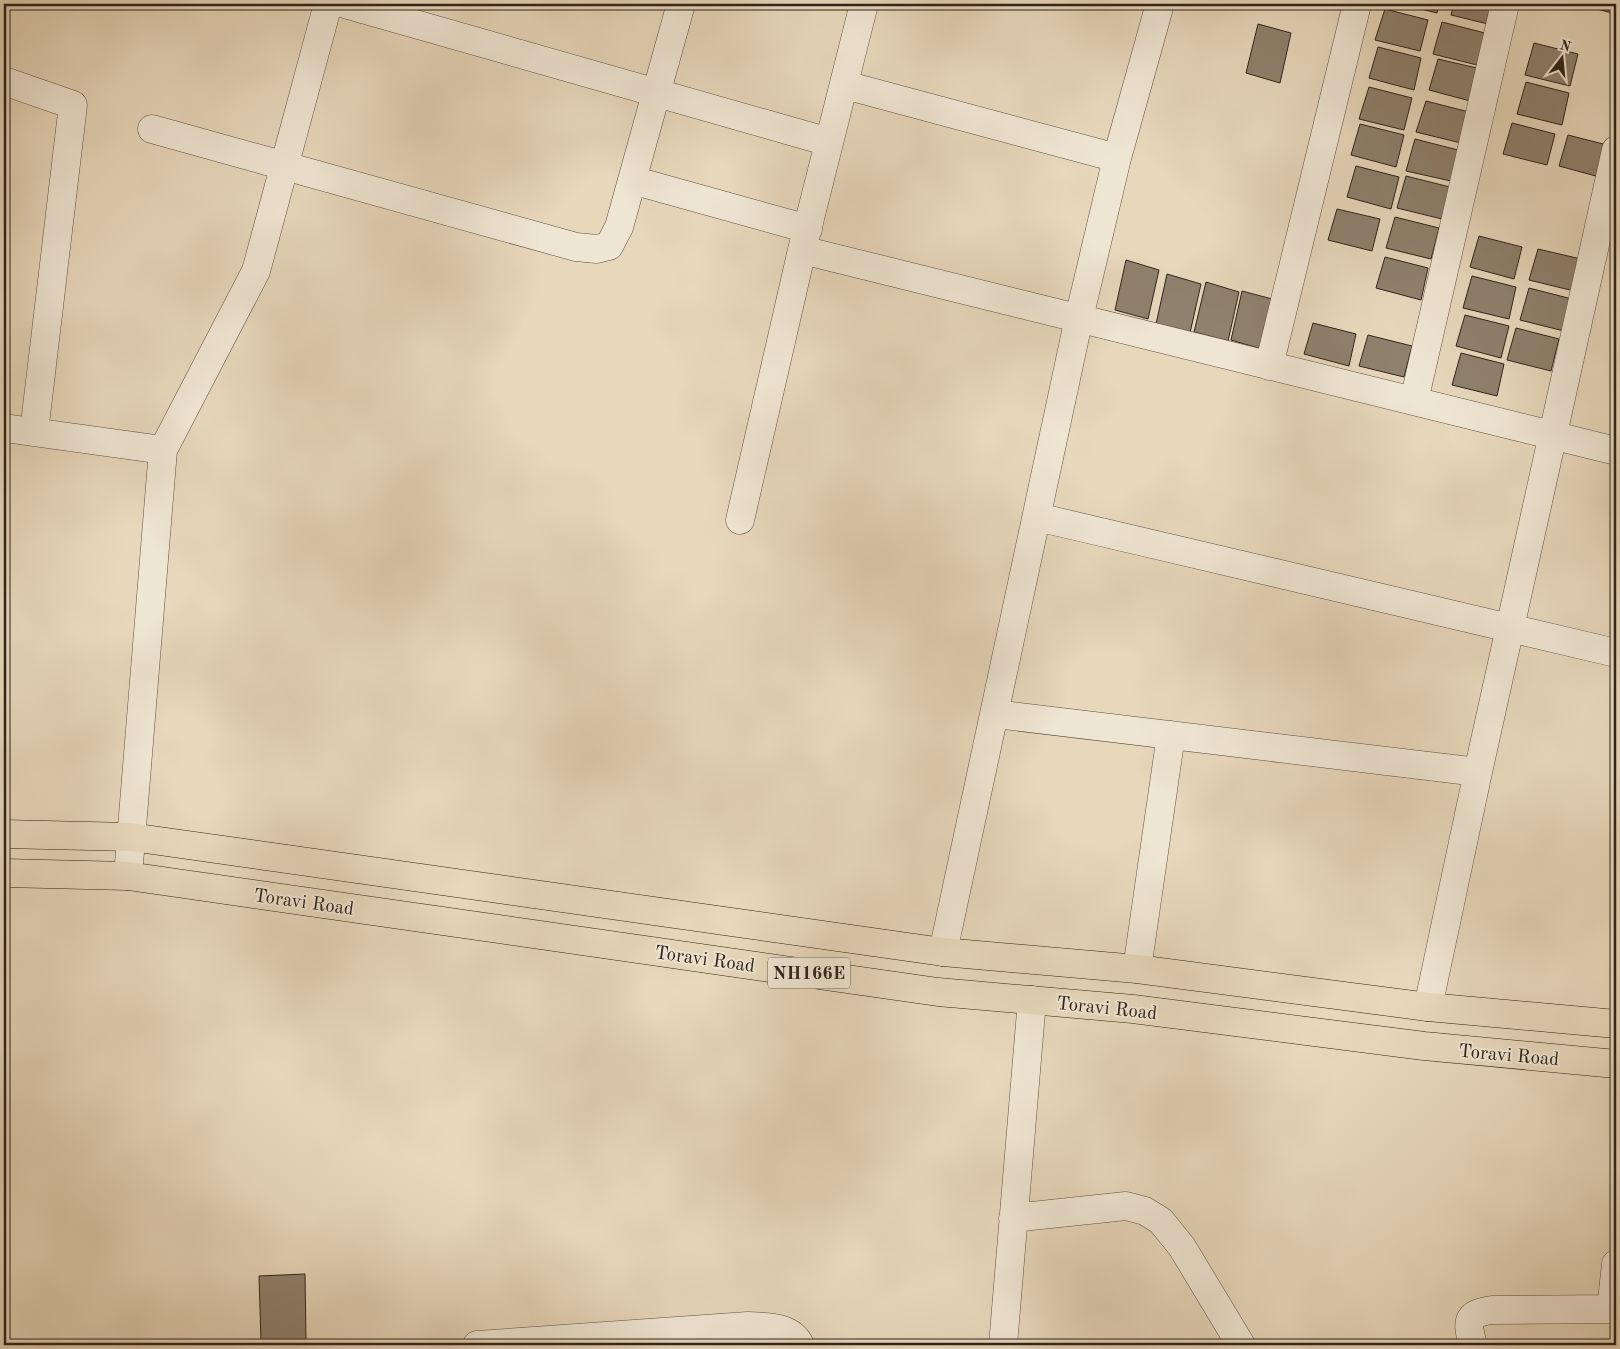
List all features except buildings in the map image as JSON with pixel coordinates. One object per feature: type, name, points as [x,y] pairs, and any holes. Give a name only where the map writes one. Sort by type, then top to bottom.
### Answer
[{"type":"highway","name":"Toravi Road","points":[[4,834],[131,837],[943,952],[1137,970],[1428,1007],[1616,1024]]},
{"type":"highway","name":"Toravi Road","points":[[4,873],[128,876],[938,992],[1132,1009],[1424,1046],[1616,1064]]},
{"type":"street","points":[[128,876],[163,450],[256,271],[328,4]]},
{"type":"street","points":[[345,4],[829,142]]},
{"type":"street","points":[[152,130],[576,247],[597,249],[609,246],[619,228],[681,4]]},
{"type":"street","points":[[740,520],[805,239],[864,4]]},
{"type":"street","points":[[943,952],[1079,318],[1117,158],[1160,4]]},
{"type":"street","points":[[1270,366],[1357,4]]},
{"type":"street","points":[[1414,401],[1505,4]]},
{"type":"street","points":[[4,81],[73,105],[34,432]]},
{"type":"street","points":[[844,85],[1117,158]]},
{"type":"street","points":[[1428,1007],[1478,772],[1616,150]]},
{"type":"street","points":[[632,180],[805,239],[1079,318],[1616,451]]},
{"type":"street","points":[[4,428],[163,450]]},
{"type":"street","points":[[1037,517],[1616,654]]},
{"type":"street","points":[[995,714],[1478,772]]},
{"type":"street","points":[[1137,970],[1171,735]]},
{"type":"street","points":[[1003,1345],[1032,1000]]},
{"type":"street","points":[[1013,1218],[1126,1206],[1144,1210],[1160,1221],[1182,1247],[1241,1345]]},
{"type":"street","points":[[1473,1345],[1468,1328],[1470,1319],[1477,1312],[1492,1310],[1614,1309],[1616,1264]]},
{"type":"street","points":[[477,1345],[748,1326],[776,1327],[796,1337],[800,1345]]}]
